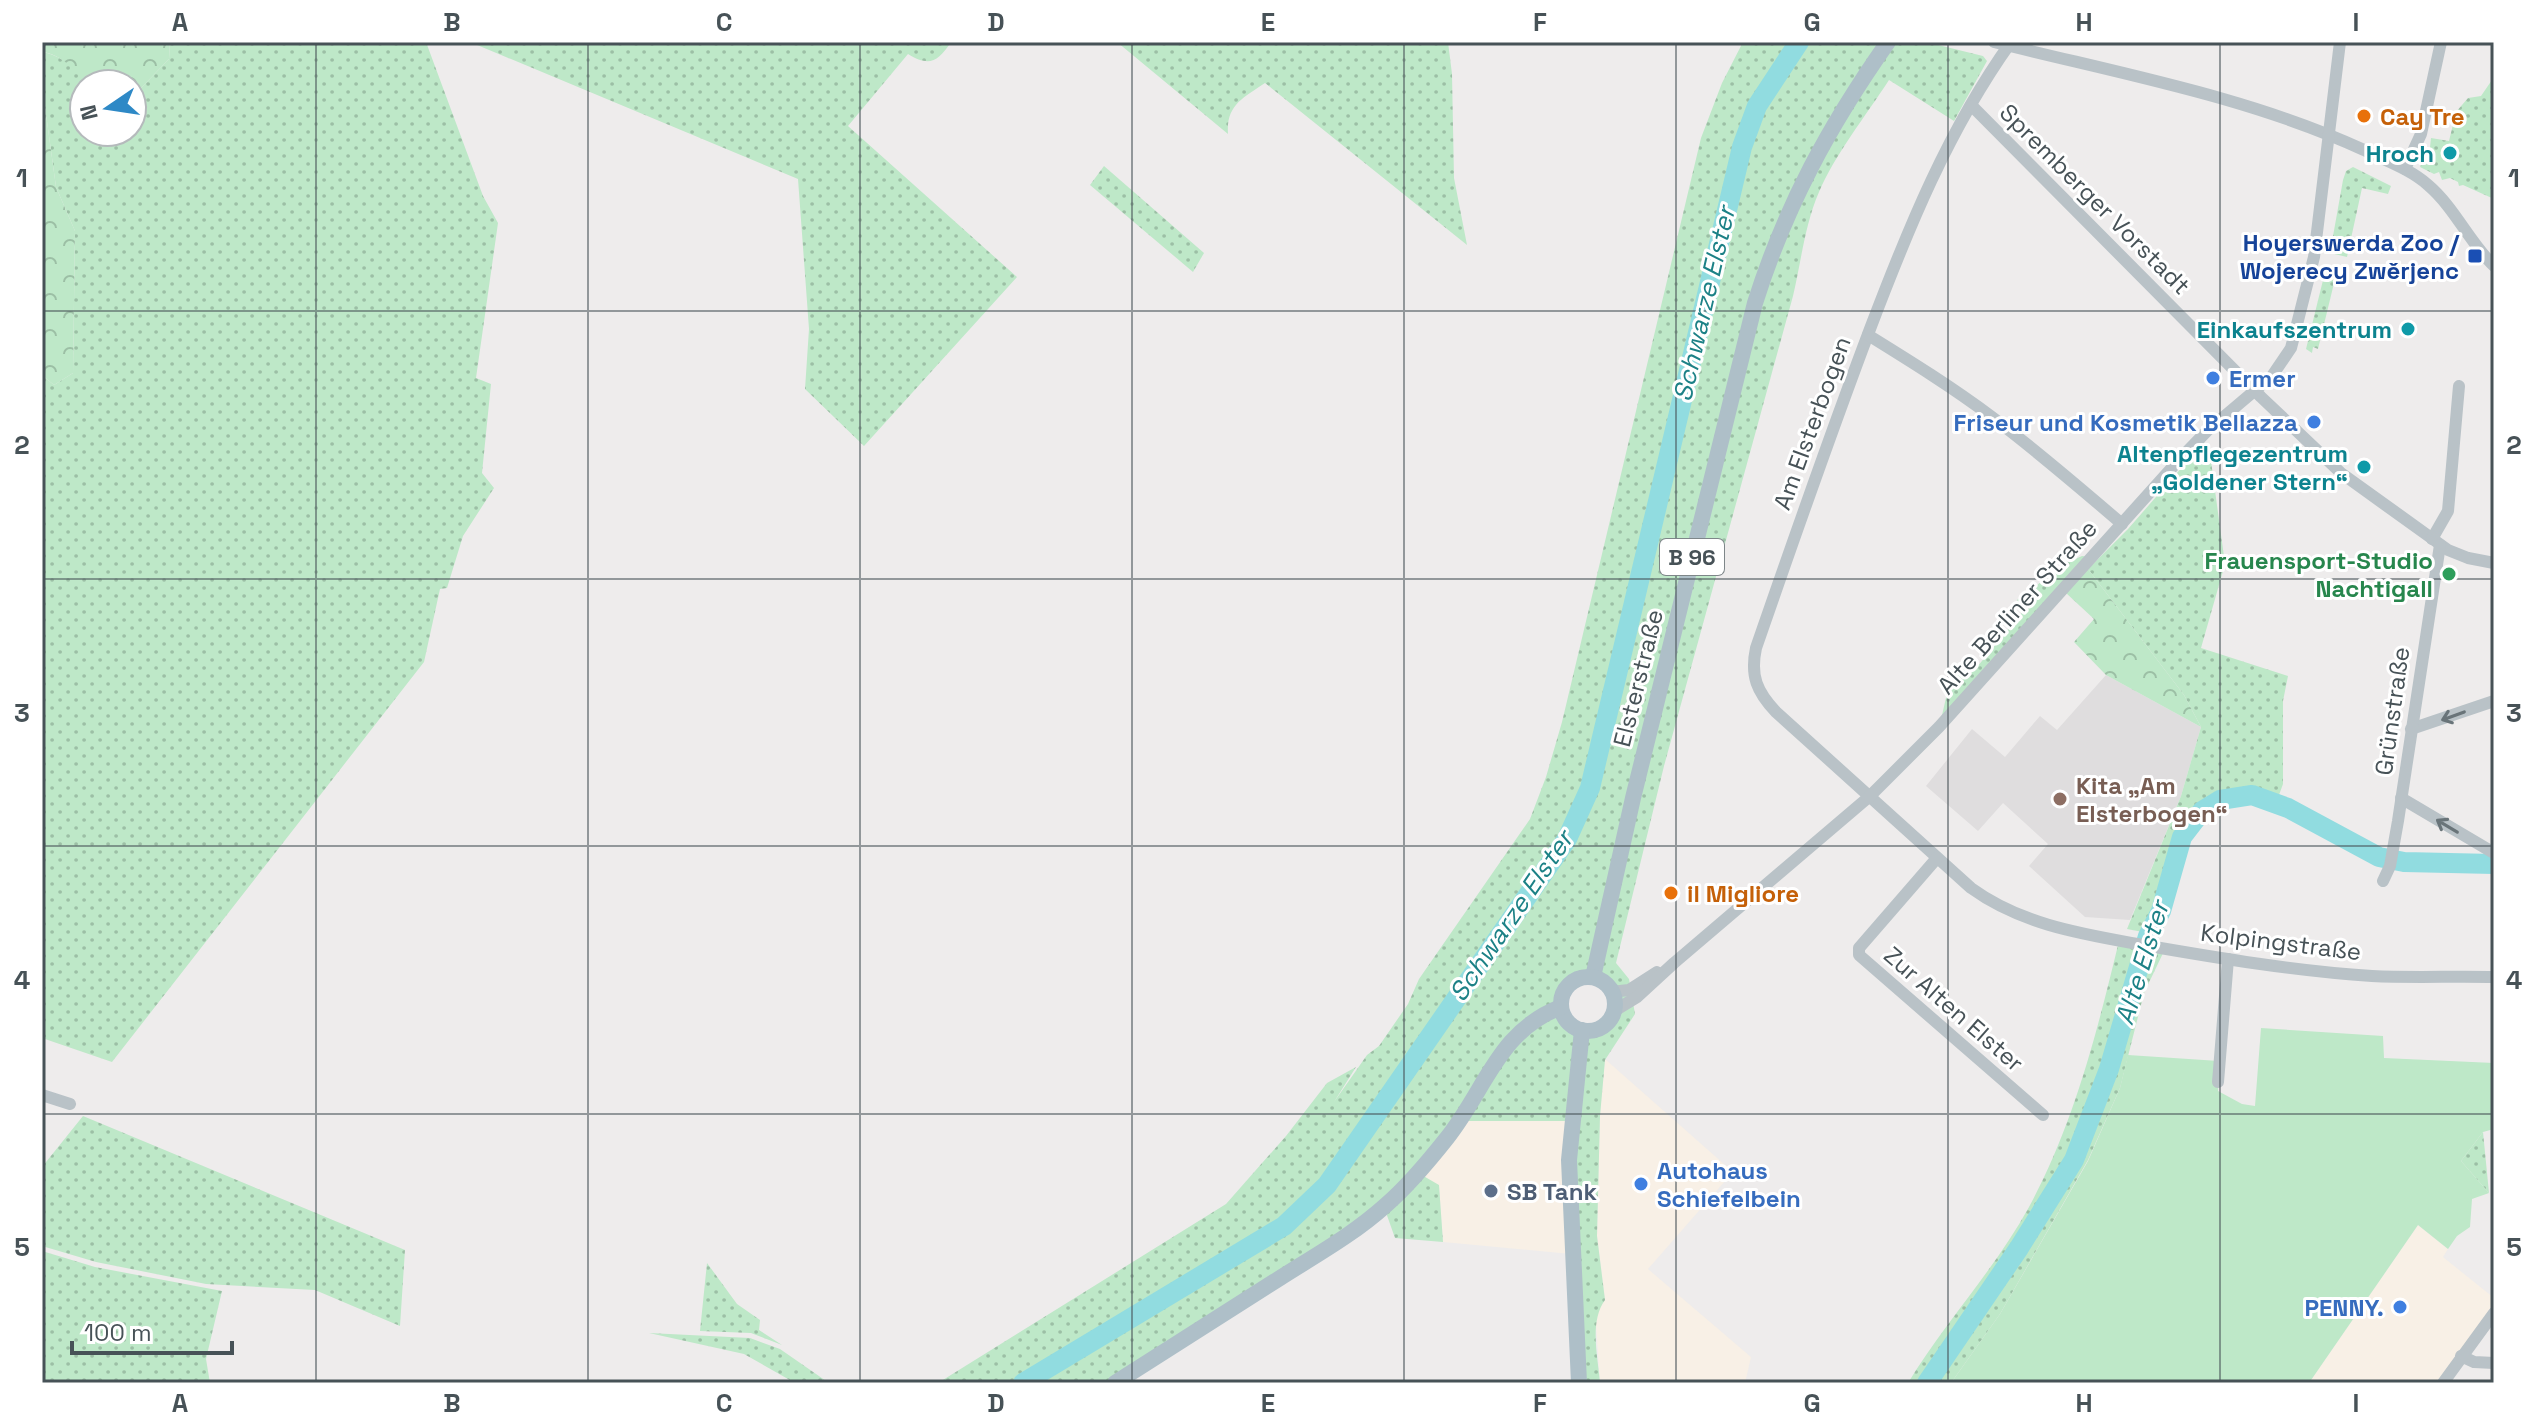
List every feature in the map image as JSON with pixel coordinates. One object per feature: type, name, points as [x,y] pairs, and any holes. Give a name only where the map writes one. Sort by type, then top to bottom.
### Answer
[{"type":"main road","name":"Elsterstraße","points":[[1593,977],[1663,674],[1767,264],[1801,182],[1888,42]]},
{"type":"main road","points":[[1582,977],[1593,977],[1601,980],[1611,992],[1614,1011],[1605,1025],[1598,1029],[1582,1030],[1568,1022],[1561,1007],[1567,986],[1582,977]]},
{"type":"main road","points":[[1115,1383],[1332,1245],[1385,1207],[1419,1173],[1451,1134],[1510,1041],[1524,1026],[1542,1014],[1561,1007]]},
{"type":"main road","points":[[1579,1383],[1569,1160],[1582,1030]]},
{"type":"street","points":[[1994,42],[2223,100],[2330,135],[2405,169],[2440,197],[2494,266]]},
{"type":"street","name":"Alte Berliner Straße","points":[[1614,1011],[1637,997],[1870,796],[1939,727],[2207,431],[2256,391],[2283,362],[2298,326],[2314,257],[2340,42]]},
{"type":"street","points":[[2405,169],[2421,134],[2441,42]]},
{"type":"street","name":"Am Elsterbogen","points":[[1870,796],[1767,703],[1755,683],[1752,665],[1827,444],[1929,182],[1949,141],[2010,44]]},
{"type":"street","name":"Spremberger Vorstadt","points":[[1972,106],[2256,391],[2350,480],[2457,555],[2494,563]]},
{"type":"street","points":[[1868,335],[1939,379],[1992,417],[2041,454],[2122,524]]},
{"type":"street","name":"Grünstraße","points":[[2383,881],[2390,866],[2401,798],[2436,542],[2448,511],[2459,386]]},
{"type":"street","points":[[2411,729],[2494,701]]},
{"type":"street","name":"Kolpingstraße","points":[[1870,796],[1981,895],[2017,915],[2077,933],[2228,959],[2375,976],[2494,977]]},
{"type":"street","points":[[2401,798],[2494,853]]},
{"type":"street","name":"Zur Alten Elster","points":[[1937,858],[1859,948],[1859,955],[2043,1115]]},
{"type":"street","points":[[2218,1082],[2228,959]]},
{"type":"street","name":"Alte Berliner Straße","points":[[1611,992],[1635,987],[1674,963]]},
{"type":"street","points":[[42,1095],[70,1104]]},
{"type":"street","points":[[2443,1383],[2494,1313]]},
{"type":"street","points":[[2461,1356],[2474,1362],[2494,1363]]},
{"type":"shaded area","name":"Kita „Am Elsterbogen“","points":[[2106,675],[2201,727],[2181,796],[2130,920],[2085,917],[2029,866],[2048,844],[2003,803],[1978,831],[1926,786],[1972,729],[2005,757],[2040,716],[2057,730]]},
{"type":"shaded area","points":[[1605,1059],[1733,1172],[1648,1269],[1751,1357],[1745,1383],[1600,1383],[1596,1324],[1598,1310],[1605,1300],[1597,1236],[1600,1116]]},
{"type":"shaded area","points":[[1459,1121],[1571,1121],[1571,1254],[1443,1242],[1439,1186],[1420,1174]]},
{"type":"shaded area","points":[[2418,1225],[2448,1249],[2443,1257],[2494,1298],[2494,1312],[2443,1383],[2309,1383]]},
{"type":"green space","points":[[42,42],[170,42],[169,59],[148,81],[148,68],[72,68],[56,56],[42,52]]},
{"type":"green space","points":[[170,42],[426,42],[483,196],[498,223],[476,378],[491,384],[482,473],[494,488],[463,536],[447,588],[440,589],[424,662],[112,1062],[42,1038],[42,375],[54,385],[73,373],[75,231],[56,187],[42,85],[42,52],[58,57],[75,68],[68,68],[68,148],[148,148],[148,81],[169,59]]},
{"type":"green space","points":[[470,42],[951,42],[942,54],[932,60],[922,60],[908,54],[848,126],[1017,277],[864,446],[805,389],[809,329],[798,179]]},
{"type":"green space","points":[[1117,42],[1448,42],[1452,74],[1454,178],[1467,245],[1265,83],[1233,109],[1228,134]]},
{"type":"green space","points":[[1743,42],[1887,42],[1800,182],[1766,264],[1669,643],[1607,917],[1756,304],[1782,227],[1803,182],[1889,42],[1926,42],[1983,56],[1987,61],[1954,121],[1889,80],[1833,164],[1810,217],[1793,296],[1664,766],[1616,963],[1629,979],[1635,1014],[1605,1060],[1600,1116],[1597,1236],[1605,1300],[1596,1329],[1600,1383],[1580,1383],[1570,1202],[1572,1121],[1459,1121],[1510,1041],[1545,1012],[1529,1022],[1515,1035],[1502,1049],[1450,1133],[1410,1181],[1420,1174],[1439,1185],[1443,1242],[1395,1238],[1384,1207],[1332,1245],[1115,1383],[938,1383],[1226,1204],[1286,1136],[1327,1083],[1356,1067],[1334,1102],[1367,1055],[1379,1046],[1408,1004],[1419,979],[1530,819],[1562,722],[1701,138],[1722,83]],"holes":[[[1594,978],[1608,987],[1614,1010],[1623,1004],[1601,1028],[1584,1032],[1566,1020],[1561,999],[1573,981]]]},
{"type":"green space","points":[[2494,77],[2494,199],[2459,186],[2450,178],[2442,180],[2439,172],[2434,174],[2420,167],[2424,158],[2429,157],[2431,138],[2449,141],[2456,112],[2468,98],[2481,96]]},
{"type":"green space","points":[[42,85],[56,187],[75,231],[73,373],[54,385],[42,375]]},
{"type":"green space","points":[[1104,166],[1204,253],[1193,272],[1090,185]]},
{"type":"green space","points":[[2353,167],[2391,186],[2388,194],[2362,188],[2347,257],[2330,253],[2343,180],[2346,171]]},
{"type":"green space","points":[[2326,268],[2335,270],[2336,275],[2318,349],[2313,347],[2312,353],[2306,349]]},
{"type":"green space","points":[[2204,442],[2211,461],[2225,564],[2201,648],[2288,676],[2283,701],[2283,784],[2279,795],[2227,798],[2196,816],[2183,837],[2162,905],[2148,933],[2127,929],[2181,796],[2201,727],[2184,695],[2088,569],[2128,529]]},
{"type":"green space","points":[[2082,556],[2093,557],[1940,724],[1948,689],[1966,661],[1977,667],[2025,609],[2017,600],[2066,563]]},
{"type":"green space","points":[[2088,569],[2184,695],[2201,727],[2106,675],[2074,642],[2094,619],[2066,593]]},
{"type":"green space","points":[[2119,941],[2165,949],[2144,993],[2120,1088],[2088,1160],[2000,1314],[1951,1383],[1908,1383],[2016,1230],[2045,1175],[2083,1077]]},
{"type":"green space","points":[[2261,1028],[2383,1036],[2384,1058],[2494,1063],[2494,1129],[2483,1132],[2461,1161],[2489,1193],[2472,1199],[2470,1227],[2457,1236],[2448,1249],[2418,1225],[2309,1383],[1951,1383],[2000,1314],[2088,1161],[2120,1088],[2128,1055],[2219,1061],[2218,1091],[2242,1104],[2255,1106]]},
{"type":"green space","points":[[83,1116],[405,1250],[400,1326],[315,1290],[206,1284],[96,1262],[42,1246],[42,1167]]},
{"type":"green space","points":[[2483,1132],[2489,1193],[2461,1161]]},
{"type":"green space","points":[[42,1251],[95,1267],[222,1291],[206,1359],[210,1383],[42,1383]]},
{"type":"green space","points":[[707,1263],[737,1304],[760,1320],[759,1330],[782,1345],[751,1333],[700,1331]]},
{"type":"green space","points":[[649,1333],[750,1338],[780,1349],[829,1383],[795,1383],[744,1354]]},
{"type":"waterway","name":"Schwarze Elster","points":[[1023,1383],[1284,1226],[1327,1185],[1567,839],[1590,788],[1742,147],[1757,106],[1799,42]]},
{"type":"waterway","name":"Alte Elster","points":[[1927,1383],[2019,1248],[2074,1160],[2109,1069],[2148,936],[2161,911],[2182,837],[2202,811],[2220,800],[2252,795],[2288,808],[2379,857],[2404,862],[2494,864]]},
{"type":"place","name":"Cay Tre","points":[[2364,116]]},
{"type":"place","name":"Hroch","points":[[2450,153]]},
{"type":"place","name":"Hoyerswerda Zoo / Wojerecy Zwěrjenc","points":[[2475,256]]},
{"type":"place","name":"Einkaufszentrum","points":[[2408,329]]},
{"type":"place","name":"Ermer","points":[[2213,378]]},
{"type":"place","name":"Friseur und Kosmetik Bellazza","points":[[2314,422]]},
{"type":"place","name":"Altenpflegezentrum „Goldener Stern“","points":[[2364,467]]},
{"type":"place","name":"Frauensport-Studio Nachtigall","points":[[2449,574]]},
{"type":"place","name":"Kita „Am Elsterbogen“","points":[[2060,799]]},
{"type":"place","name":"il Migliore","points":[[1671,893]]},
{"type":"place","name":"Autohaus Schiefelbein","points":[[1641,1184]]},
{"type":"place","name":"SB Tank","points":[[1491,1191]]},
{"type":"place","name":"PENNY.","points":[[2400,1307]]}]
